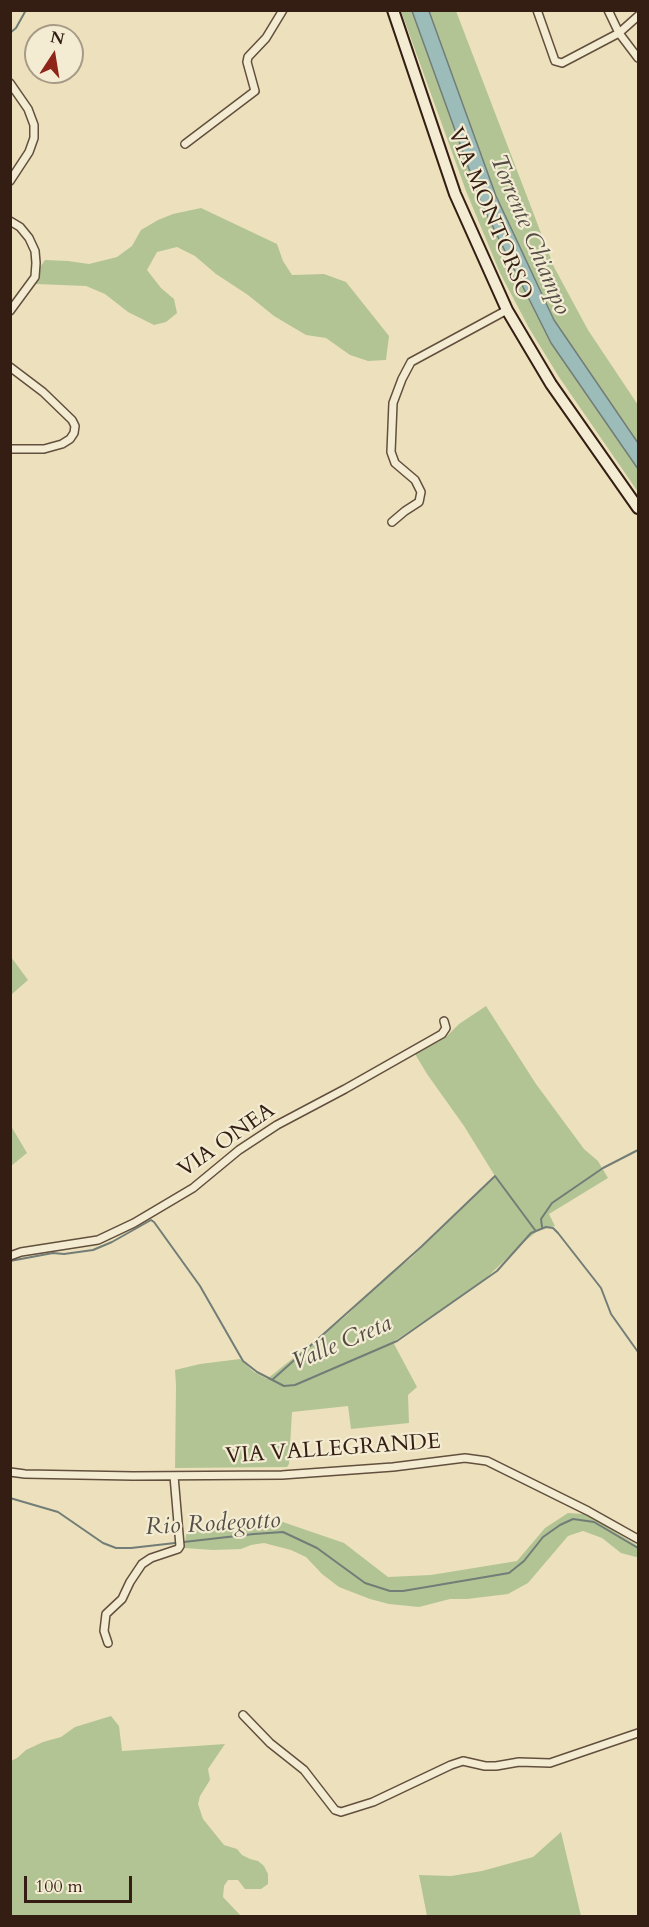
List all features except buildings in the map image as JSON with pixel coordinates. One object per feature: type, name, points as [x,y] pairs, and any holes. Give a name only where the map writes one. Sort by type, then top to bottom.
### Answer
[{"type":"main road","name":"VIA MONTORSO","points":[[393,10],[454,194],[507,310],[551,384],[639,508]]},
{"type":"street","points":[[184,144],[255,91],[247,62],[248,57],[266,38],[283,10]]},
{"type":"street","points":[[537,10],[555,61],[562,63],[619,33],[639,16]]},
{"type":"street","points":[[608,10],[619,33],[639,58]]},
{"type":"street","points":[[10,83],[28,109],[34,125],[34,138],[29,152],[10,180]]},
{"type":"street","points":[[10,221],[20,227],[29,238],[35,251],[36,263],[35,277],[10,311]]},
{"type":"street","points":[[392,522],[419,501],[421,492],[415,480],[395,463],[391,452],[393,403],[411,362],[507,310]]},
{"type":"street","points":[[10,367],[43,392],[72,420],[75,426],[72,437],[62,444],[44,449],[10,449]]},
{"type":"street","name":"VIA ONEA","points":[[10,1256],[21,1252],[98,1240],[134,1223],[193,1188],[239,1150],[277,1125],[442,1034],[446,1028],[444,1021]]},
{"type":"street","name":"VIA VALLEGRANDE","points":[[10,1472],[174,1476],[286,1475],[382,1468],[465,1458],[487,1461],[639,1539]]},
{"type":"street","points":[[108,1643],[104,1631],[106,1614],[123,1599],[130,1582],[142,1564],[151,1558],[178,1549],[180,1543],[174,1476]]},
{"type":"street","points":[[243,1715],[270,1743],[304,1770],[335,1810],[341,1812],[373,1802],[451,1764],[463,1761],[485,1766],[519,1762],[550,1763],[639,1733]]},
{"type":"green space","points":[[401,11],[412,11],[482,205],[551,343],[638,469],[638,492],[559,377],[529,328],[500,273],[466,191]]},
{"type":"green space","points":[[429,11],[456,11],[554,267],[588,330],[638,405],[638,443],[554,320],[496,196]]},
{"type":"green space","points":[[201,208],[277,244],[283,261],[292,275],[324,274],[346,282],[389,336],[386,360],[368,361],[350,355],[326,338],[306,335],[274,316],[195,256],[177,247],[157,252],[147,270],[161,288],[174,299],[177,313],[166,322],[154,325],[128,312],[105,294],[86,286],[36,284],[38,270],[45,260],[89,264],[117,257],[132,246],[141,230],[158,220]]},
{"type":"green space","points":[[11,957],[28,980],[10,995]]},
{"type":"green space","points":[[486,1006],[536,1084],[584,1149],[598,1161],[608,1178],[549,1214],[555,1226],[540,1229],[482,1282],[393,1342],[417,1387],[408,1395],[409,1423],[351,1429],[348,1406],[292,1412],[287,1467],[175,1468],[175,1370],[240,1359],[254,1372],[267,1379],[346,1316],[390,1273],[410,1259],[495,1176],[415,1054],[445,1038],[459,1024]]},
{"type":"green space","points":[[11,1126],[27,1153],[11,1166],[10,1165]]},
{"type":"green space","points":[[568,1513],[583,1514],[596,1520],[638,1546],[638,1556],[621,1553],[602,1538],[583,1531],[568,1536],[528,1583],[508,1594],[450,1599],[419,1607],[389,1604],[339,1587],[322,1574],[306,1557],[291,1550],[264,1543],[241,1549],[184,1548],[187,1530],[277,1520],[344,1543],[388,1577],[431,1575],[517,1561],[545,1528]]},
{"type":"green space","points":[[111,1716],[119,1726],[122,1751],[225,1744],[208,1769],[210,1780],[198,1804],[203,1819],[224,1845],[237,1849],[242,1855],[258,1861],[268,1874],[268,1884],[261,1889],[245,1889],[238,1880],[228,1880],[224,1886],[223,1897],[241,1916],[11,1916],[11,1761],[26,1750],[61,1737],[75,1727]]},
{"type":"green space","points":[[561,1832],[581,1916],[427,1916],[419,1875],[451,1876],[482,1871],[533,1857]]},
{"type":"water","points":[[412,11],[429,11],[496,196],[554,320],[638,443],[638,469],[551,343],[482,205]]},
{"type":"waterway","points":[[10,33],[16,28],[26,10]]},
{"type":"waterway","points":[[542,1227],[541,1219],[552,1203],[603,1168],[638,1150]]},
{"type":"waterway","points":[[272,1380],[421,1247],[495,1176],[535,1230]]},
{"type":"waterway","name":"Valle Creta","points":[[10,1261],[53,1253],[64,1254],[93,1250],[151,1220],[200,1286],[243,1361],[257,1372],[284,1386],[295,1385],[397,1341],[497,1271],[531,1233],[546,1227],[553,1228],[601,1288],[611,1314],[638,1352]]},
{"type":"waterway","name":"Rio Rodegotto","points":[[10,1498],[58,1512],[103,1543],[116,1548],[283,1532],[317,1548],[365,1583],[390,1591],[403,1591],[509,1573],[524,1561],[543,1537],[573,1519],[594,1522],[638,1548]]},
{"type":"water label","name":"Torrente Chiampo","points":[[529,235]]}]
